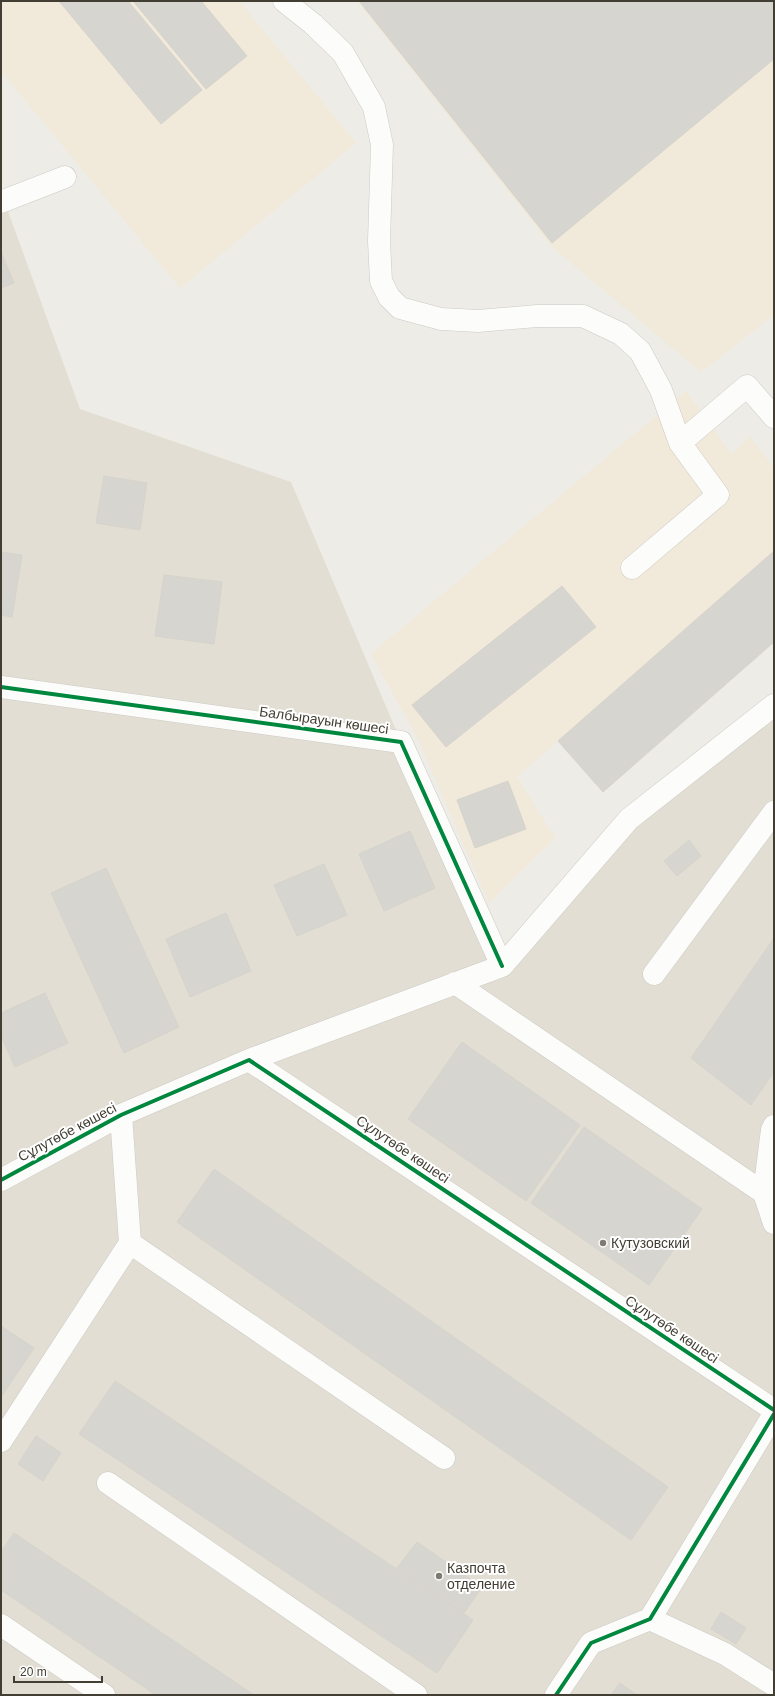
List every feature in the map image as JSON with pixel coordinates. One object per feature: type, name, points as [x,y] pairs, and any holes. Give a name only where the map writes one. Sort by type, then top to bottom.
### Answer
[{"type":"street","points":[[284,1],[313,24],[343,53],[374,107],[382,145],[379,241],[381,281],[389,297],[400,308],[441,319],[478,321],[536,316],[583,316],[621,334],[640,352],[660,390],[680,443],[718,495],[632,568]]},
{"type":"street","points":[[1,202],[65,176]]},
{"type":"street","points":[[680,443],[747,386],[774,417]]},
{"type":"street","name":"Балбырауын көшесі","points":[[1,687],[401,742],[502,966]]},
{"type":"street","points":[[250,1060],[502,966],[629,819],[774,705]]},
{"type":"street","points":[[654,974],[774,812]]},
{"type":"street","points":[[455,983],[764,1193]]},
{"type":"street","name":"Сұлутөбе көшесі","points":[[1,1180],[121,1115],[250,1060],[774,1410]]},
{"type":"street","points":[[1,1442],[130,1243],[121,1115]]},
{"type":"street","points":[[774,1126],[772,1130],[764,1193],[774,1223]]},
{"type":"street","points":[[130,1243],[444,1458]]},
{"type":"street","points":[[556,1695],[591,1643],[650,1619],[774,1414]]},
{"type":"street","points":[[108,1483],[416,1695]]},
{"type":"street","points":[[650,1619],[726,1654],[774,1685]]},
{"type":"street","points":[[1,1626],[104,1695]]},
{"type":"shaded area","points":[[1,1],[239,1],[356,143],[180,288],[1,71]]},
{"type":"shaded area","points":[[357,1],[774,1],[774,315],[701,372],[552,247]]},
{"type":"shaded area","points":[[1,192],[80,409],[291,482],[401,742],[502,966],[629,819],[774,705],[774,1695],[1,1695]]},
{"type":"shaded area","points":[[686,391],[731,454],[750,437],[774,468],[774,642],[603,792],[558,741],[517,777],[555,838],[489,903],[419,741],[371,654]]},
{"type":"building","points":[[59,1],[128,1],[202,90],[161,124]]},
{"type":"building","points":[[133,1],[201,1],[247,56],[206,89]]},
{"type":"building","points":[[359,1],[774,1],[774,59],[552,243]]},
{"type":"building","points":[[1,252],[14,283],[1,288]]},
{"type":"building","points":[[104,476],[147,483],[140,530],[96,523]]},
{"type":"building","points":[[774,551],[774,642],[603,792],[558,741]]},
{"type":"building","points":[[1,552],[22,555],[12,617],[1,615]]},
{"type":"building","points":[[164,575],[222,582],[214,644],[155,636]]},
{"type":"building","points":[[562,586],[596,627],[446,747],[412,705]]},
{"type":"building","points":[[508,781],[526,829],[475,848],[457,800]]},
{"type":"building","points":[[410,831],[435,888],[384,911],[359,854]]},
{"type":"building","points":[[689,840],[701,856],[677,876],[664,861]]},
{"type":"building","points":[[324,864],[347,915],[297,936],[274,885]]},
{"type":"building","points":[[106,868],[179,1027],[124,1053],[51,893]]},
{"type":"building","points":[[226,913],[251,971],[190,997],[166,939]]},
{"type":"building","points":[[774,938],[774,1072],[751,1105],[691,1058]]},
{"type":"building","points":[[45,993],[68,1043],[15,1067],[1,1036],[1,1013]]},
{"type":"building","points":[[462,1042],[580,1125],[526,1201],[408,1119]]},
{"type":"building","points":[[584,1127],[702,1209],[649,1285],[531,1203]]},
{"type":"building","points":[[214,1169],[668,1487],[631,1540],[177,1222]]},
{"type":"building","points":[[1,1326],[34,1348],[1,1397]]},
{"type":"building","points":[[115,1381],[473,1620],[437,1673],[79,1434]]},
{"type":"building","points":[[36,1436],[61,1453],[43,1481],[18,1464]]},
{"type":"building","points":[[14,1533],[254,1695],[156,1695],[1,1590],[1,1552]]},
{"type":"building","points":[[417,1542],[482,1587],[464,1613],[397,1568]]},
{"type":"building","points":[[721,1612],[746,1628],[736,1644],[711,1629]]},
{"type":"building","points":[[620,1683],[637,1695],[611,1695]]},
{"type":"cycle path","points":[[1,687],[401,742],[502,966]]},
{"type":"cycle path","points":[[1,1180],[121,1115],[249,1060],[774,1410]]},
{"type":"cycle path","points":[[556,1695],[591,1643],[650,1619],[774,1414]]},
{"type":"place","name":"Кутузовский","points":[[603,1243]]},
{"type":"place","name":"Казпочта отделение","points":[[439,1576]]}]
